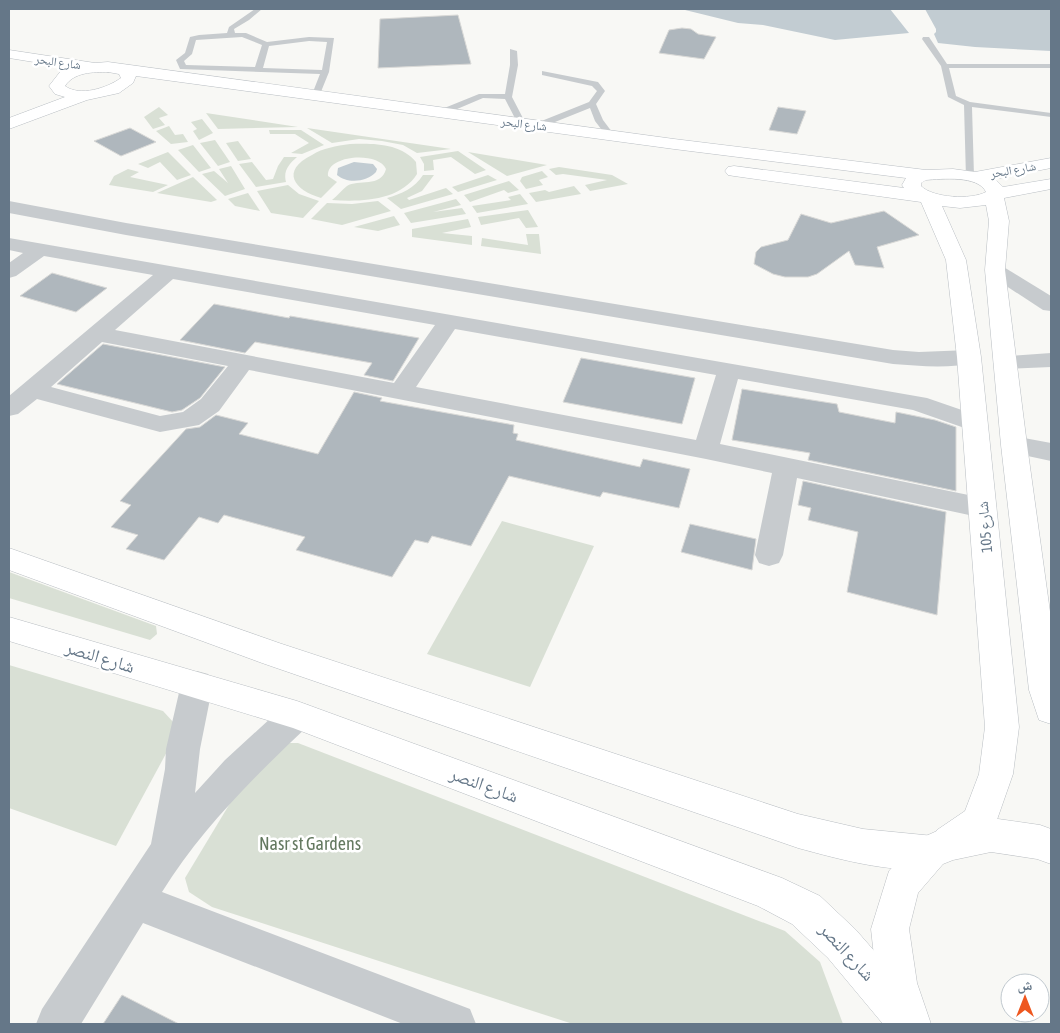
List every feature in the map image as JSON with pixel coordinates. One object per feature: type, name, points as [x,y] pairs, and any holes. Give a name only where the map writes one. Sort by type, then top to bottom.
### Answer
[{"type":"main road","name":"شارع البحر","points":[[9,54],[118,74],[148,87],[276,98],[469,133]]},
{"type":"main road","points":[[30,68],[48,61]]},
{"type":"main road","name":"شارع البحر","points":[[9,64],[30,68],[47,75],[58,84],[61,91],[84,95]]},
{"type":"main road","points":[[41,93],[76,71],[118,74]]},
{"type":"main road","points":[[9,124],[84,95],[105,92],[118,74]]},
{"type":"main road","name":"شارع البحر","points":[[276,98],[315,97],[674,144],[925,190],[971,202],[995,195],[1051,184]]},
{"type":"main road","points":[[666,162],[674,144]]},
{"type":"main road","name":"شارع البحر","points":[[925,190],[949,174],[972,176],[1051,163]]},
{"type":"main road","points":[[714,168],[925,190]]},
{"type":"main road","points":[[972,176],[991,184],[995,195],[999,221],[995,270],[1014,445],[1045,644],[1045,690],[1051,710]]},
{"type":"main road","name":"شارع 105","points":[[910,1024],[897,983],[890,930],[902,884],[939,848],[979,822],[996,774],[1002,726],[976,424],[956,260],[925,190]]},
{"type":"main road","points":[[9,559],[273,654],[798,831],[863,847],[939,848],[991,835],[1040,842],[1051,847]]},
{"type":"main road","name":"شارع النصر","points":[[9,628],[297,715],[769,891],[806,910],[842,944],[910,1024]]},
{"type":"street","points":[[9,207],[126,229],[893,358],[919,359],[969,356]]},
{"type":"street","points":[[89,258],[126,229]]},
{"type":"street","points":[[9,244],[918,403],[976,424]]},
{"type":"street","points":[[9,272],[40,250]]},
{"type":"street","points":[[995,270],[1051,305]]},
{"type":"street","points":[[9,408],[33,390],[169,272]]},
{"type":"street","points":[[400,392],[449,321]]},
{"type":"street","points":[[672,360],[685,322]]},
{"type":"street","points":[[98,334],[706,450],[983,508]]},
{"type":"street","points":[[1006,362],[1051,360]]},
{"type":"street","points":[[33,390],[160,424],[190,419],[210,405],[243,362]]},
{"type":"street","points":[[706,450],[729,370]]},
{"type":"street","points":[[1014,445],[1051,452]]},
{"type":"street","points":[[769,555],[786,467]]},
{"type":"street","points":[[167,851],[182,770],[183,749],[197,684]]},
{"type":"street","points":[[57,1024],[167,851],[237,771],[297,715]]},
{"type":"street","points":[[136,901],[455,1024]]},
{"type":"lane","points":[[233,35],[230,32],[231,28],[247,19],[258,9]]},
{"type":"lane","points":[[315,97],[325,72],[330,40],[309,39],[266,44],[243,35],[199,37],[193,40],[188,54],[180,60],[183,67],[325,72]]},
{"type":"lane","points":[[926,39],[945,66],[952,97],[968,104],[1051,115]]},
{"type":"lane","points":[[258,70],[266,44]]},
{"type":"lane","points":[[513,51],[514,65],[508,97],[529,125],[592,104],[601,91],[595,84],[544,74]]},
{"type":"lane","points":[[945,66],[1051,66]]},
{"type":"lane","points":[[440,113],[482,96],[508,97]]},
{"type":"lane","points":[[592,104],[598,121],[611,136]]},
{"type":"lane","points":[[968,104],[972,176]]},
{"type":"green space","points":[[159,107],[168,115],[159,118],[165,125],[153,129],[144,117]]},
{"type":"green space","points":[[206,113],[298,127],[218,129]]},
{"type":"green space","points":[[202,119],[213,133],[199,140],[193,131],[197,129],[191,122]]},
{"type":"green space","points":[[169,126],[175,135],[183,134],[188,142],[171,144],[156,131]]},
{"type":"green space","points":[[307,128],[451,149],[417,153],[403,145],[382,141],[359,139],[332,143]]},
{"type":"green space","points":[[269,130],[301,130],[324,145],[302,154],[291,153],[309,143],[295,134],[270,134]]},
{"type":"green space","points":[[215,140],[230,162],[218,166],[200,143]]},
{"type":"green space","points":[[238,141],[251,159],[238,161],[226,143]]},
{"type":"green space","points":[[350,144],[377,144],[402,151],[416,162],[417,174],[401,190],[390,195],[355,201],[332,200],[347,186],[379,179],[386,169],[381,163],[364,158],[353,158],[335,164],[330,169],[328,176],[337,182],[321,198],[304,190],[294,180],[296,167],[302,161],[325,149]]},
{"type":"green space","points":[[193,145],[211,168],[199,172],[178,150]]},
{"type":"green space","points":[[458,151],[486,170],[475,174],[451,157],[433,160],[434,170],[424,171],[424,164],[420,157]]},
{"type":"green space","points":[[168,152],[191,175],[177,180],[160,162],[148,168],[138,164]]},
{"type":"green space","points":[[468,152],[547,165],[507,176]]},
{"type":"green space","points":[[284,157],[297,157],[287,168],[285,174],[286,182],[256,187],[239,164],[252,162],[266,180],[273,179]]},
{"type":"green space","points":[[231,166],[245,189],[225,196],[202,174],[214,171],[228,183],[219,169]]},
{"type":"green space","points":[[559,167],[612,175],[628,184],[590,191],[585,185],[607,180],[563,174],[556,175],[549,169]]},
{"type":"green space","points":[[128,169],[139,172],[130,177],[168,185],[153,192],[109,185],[114,176]]},
{"type":"green space","points":[[542,171],[548,177],[539,180],[543,185],[526,189],[520,181],[522,177]]},
{"type":"green space","points":[[423,175],[434,175],[422,191],[407,198],[409,200],[446,188],[453,194],[401,209],[387,198],[407,190],[416,184]]},
{"type":"green space","points":[[488,175],[497,180],[458,192],[452,187]]},
{"type":"green space","points":[[193,177],[217,200],[211,202],[157,193]]},
{"type":"green space","points":[[509,181],[519,190],[508,193],[504,190],[470,202],[464,195]]},
{"type":"green space","points":[[288,185],[299,194],[319,201],[303,218],[271,213],[257,191]]},
{"type":"green space","points":[[574,186],[581,194],[536,202],[529,193],[545,190],[549,192]]},
{"type":"green space","points":[[248,193],[260,211],[235,206],[228,199]]},
{"type":"green space","points":[[520,194],[528,204],[477,213],[472,206],[511,200],[508,197]]},
{"type":"green space","points":[[456,199],[461,205],[433,212],[462,208],[466,214],[411,223],[404,213]]},
{"type":"green space","points":[[378,201],[391,211],[342,225],[311,219],[327,203],[352,204]]},
{"type":"green space","points":[[528,210],[538,227],[526,228],[519,218],[481,225],[478,217]]},
{"type":"green space","points":[[394,216],[400,225],[378,231],[354,227]]},
{"type":"green space","points":[[468,219],[471,227],[442,233],[472,236],[472,245],[412,237],[412,229]]},
{"type":"green space","points":[[526,234],[539,234],[541,254],[481,246],[482,238],[528,245]]},
{"type":"green space","points":[[502,521],[594,546],[530,687],[427,654]]},
{"type":"green space","points":[[9,572],[156,626],[157,634],[150,640],[9,598]]},
{"type":"green space","points":[[9,665],[163,711],[174,723],[169,748],[116,846],[9,808]]},
{"type":"green space","name":"Nasr st Gardens","points":[[286,743],[298,743],[785,931],[820,962],[843,1024],[573,1024],[212,907],[189,892],[185,878],[253,765]]},
{"type":"shaded area","points":[[681,9],[890,9],[909,33],[835,40],[763,25],[738,23]]},
{"type":"shaded area","points":[[925,9],[1051,9],[1051,51],[938,43],[934,34],[936,29]]},
{"type":"shaded area","points":[[354,162],[373,164],[377,169],[376,172],[368,178],[357,181],[346,180],[337,175],[338,168]]},
{"type":"building","points":[[458,15],[471,64],[378,68],[380,19]]},
{"type":"building","points":[[691,29],[698,34],[716,37],[704,59],[659,53],[669,30]]},
{"type":"building","points":[[778,107],[806,111],[797,134],[769,130]]},
{"type":"building","points":[[130,128],[156,142],[121,156],[94,141]]},
{"type":"building","points":[[884,211],[919,235],[877,247],[884,268],[855,265],[849,251],[817,274],[808,277],[785,277],[773,274],[754,264],[756,252],[761,247],[788,240],[801,214],[831,223]]},
{"type":"building","points":[[52,273],[107,288],[76,312],[20,296]]},
{"type":"building","points":[[214,304],[289,318],[290,316],[419,338],[393,381],[364,375],[372,363],[255,342],[245,353],[180,340]]},
{"type":"building","points":[[103,344],[225,367],[200,398],[182,410],[172,412],[57,384]]},
{"type":"building","points":[[581,358],[695,378],[682,424],[563,402]]},
{"type":"building","points":[[742,389],[837,404],[839,412],[895,423],[896,412],[935,420],[956,427],[956,491],[808,460],[810,453],[732,440]]},
{"type":"building","points":[[354,392],[382,398],[380,401],[514,425],[513,433],[518,434],[516,440],[640,467],[643,459],[690,469],[679,508],[603,492],[600,497],[509,476],[471,546],[432,536],[428,543],[415,540],[392,577],[296,550],[305,537],[224,515],[218,523],[199,517],[164,560],[126,549],[138,535],[111,527],[131,505],[120,501],[186,429],[200,427],[216,415],[248,423],[239,434],[318,454]]},
{"type":"building","points":[[803,481],[946,512],[937,615],[847,592],[858,532],[808,520],[811,508],[798,505]]},
{"type":"building","points":[[690,524],[756,539],[752,570],[681,552]]},
{"type":"building","points":[[122,995],[179,1024],[103,1024]]}]
